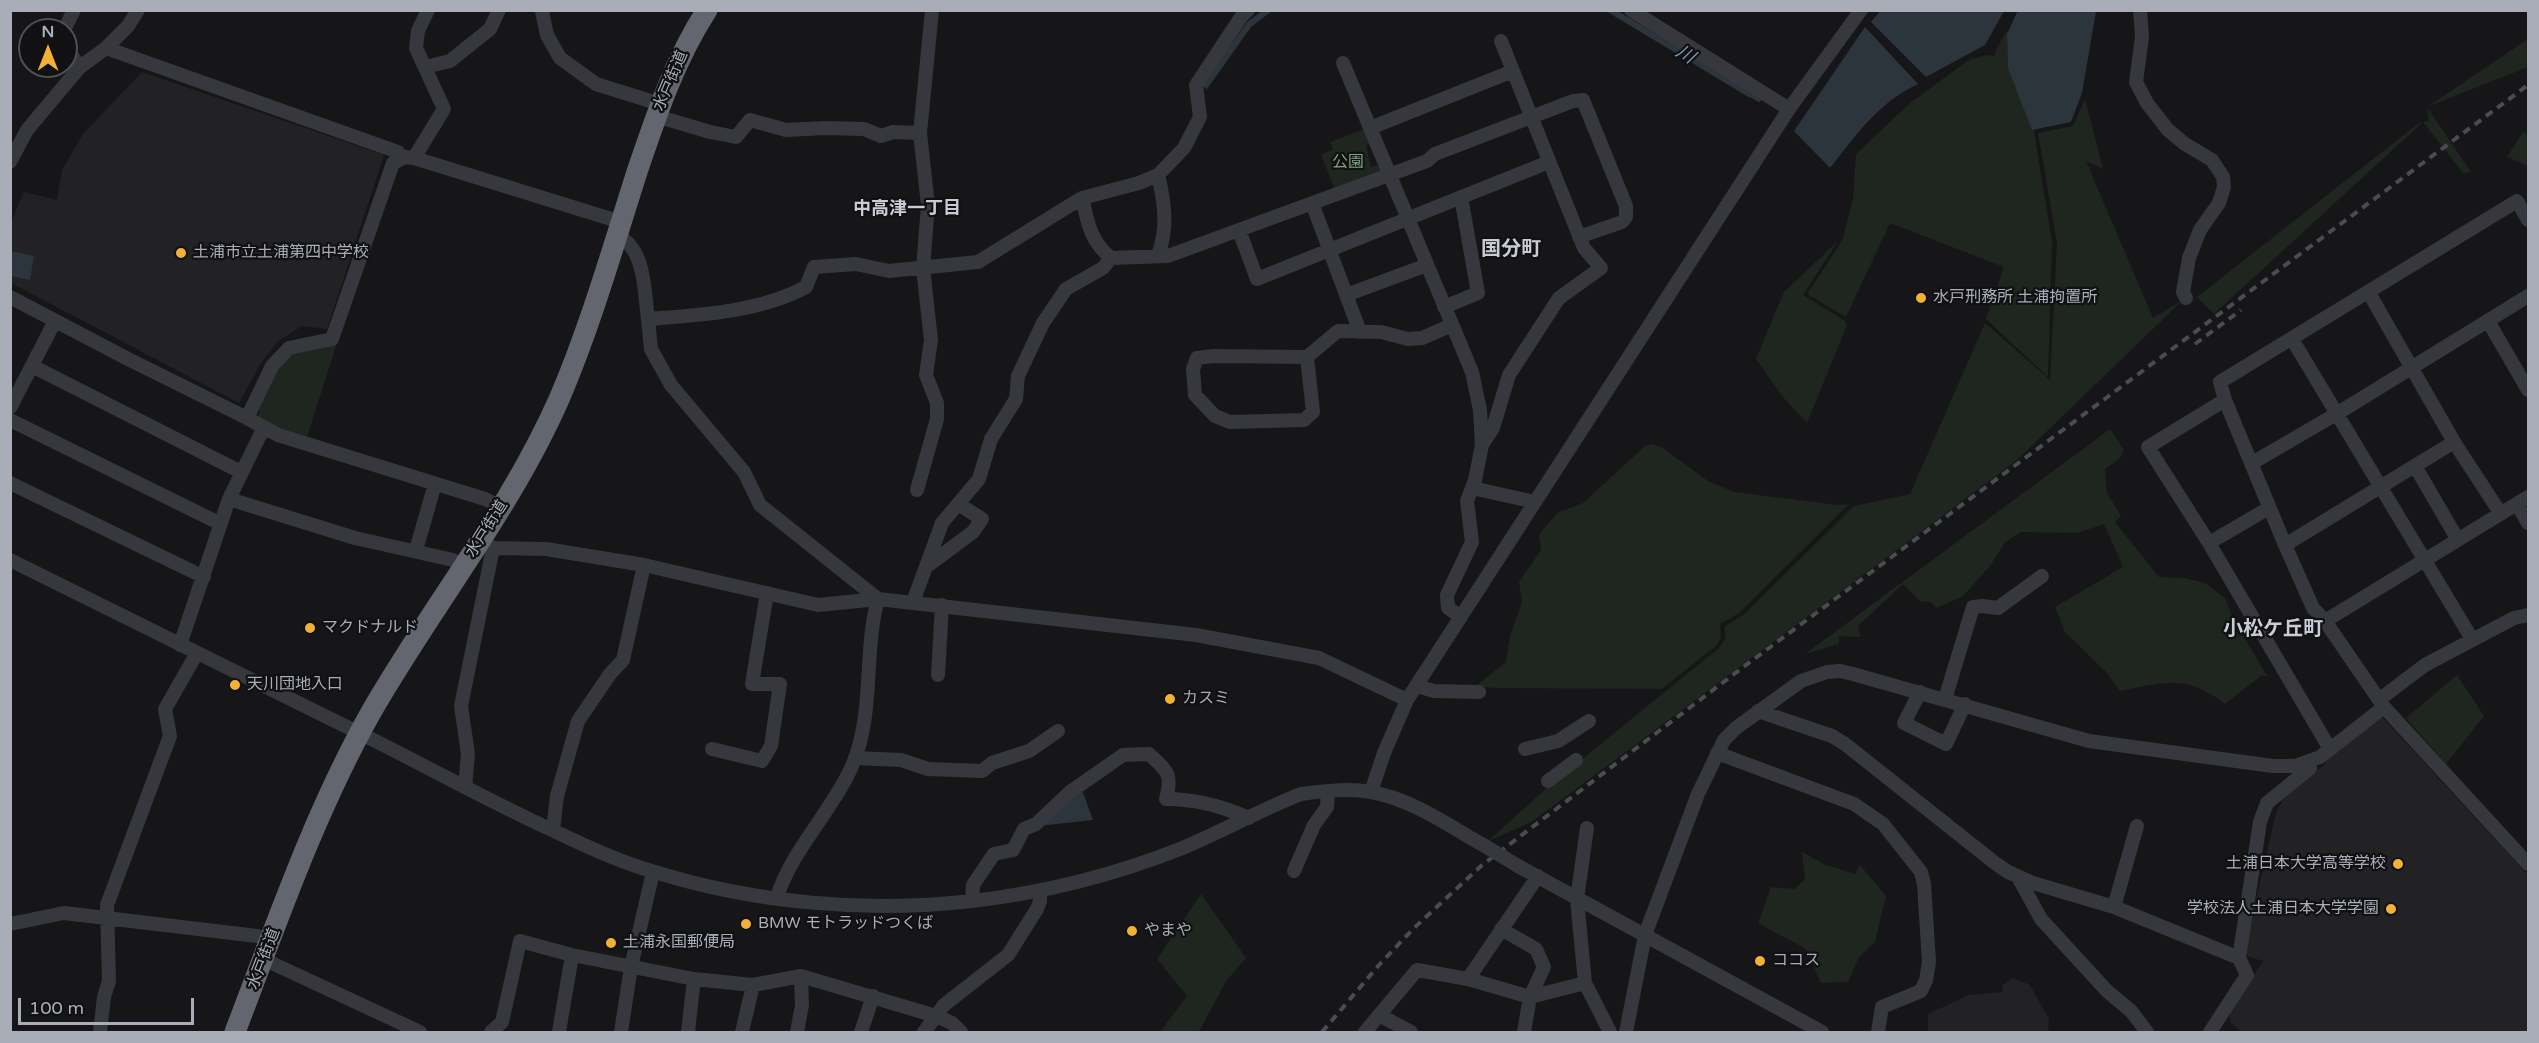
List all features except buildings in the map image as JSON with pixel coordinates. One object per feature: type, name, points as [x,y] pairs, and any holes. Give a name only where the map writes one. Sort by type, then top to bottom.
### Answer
[{"type":"highway","name":"水戸街道","points":[[235,1032],[341,768],[396,671],[463,568],[486,544],[501,507],[536,447],[559,398],[578,352],[658,110],[701,12]]},
{"type":"street","points":[[10,162],[27,130],[80,67],[106,48],[128,26],[138,10]]},
{"type":"street","points":[[247,417],[272,366],[289,348],[332,339],[393,163],[408,158],[444,109],[416,48],[418,31],[428,10]]},
{"type":"street","points":[[425,67],[450,61],[490,29],[499,10]]},
{"type":"street","points":[[917,490],[938,419],[937,403],[926,375],[931,340],[923,268],[928,205],[920,133],[932,10]]},
{"type":"street","points":[[648,319],[713,314],[787,297],[806,287],[814,267],[856,264],[889,271],[978,262],[1082,198],[1140,183],[1158,175],[1184,148],[1200,117],[1197,85],[1241,17],[1248,10]]},
{"type":"street","points":[[1631,10],[1789,109]]},
{"type":"street","points":[[1371,792],[1384,753],[1407,700],[1789,109],[1861,10]]},
{"type":"street","points":[[2140,10],[2142,37],[2136,82],[2147,103],[2169,130],[2185,144],[2212,160],[2223,177],[2224,187],[2219,203],[2200,230],[2189,258],[2183,292],[2186,298]]},
{"type":"street","points":[[542,11],[547,35],[560,58],[596,84],[710,132],[736,137],[750,120],[786,130],[864,129],[881,136],[893,132],[920,133]]},
{"type":"street","points":[[1482,445],[1493,428],[1509,375],[1559,298],[1601,268],[1584,248],[1501,41]]},
{"type":"street","points":[[106,48],[398,152],[408,158],[619,228],[637,255],[651,349],[671,385],[744,472],[760,505],[878,599]]},
{"type":"street","points":[[1343,63],[1472,372],[1480,410],[1482,445],[1467,501],[1472,542],[1447,595],[1448,608],[1461,617]]},
{"type":"street","points":[[1370,128],[1513,71]]},
{"type":"street","points":[[1082,198],[1089,227],[1098,247],[1111,258],[1168,256],[1426,161],[1435,154],[1573,101],[1583,100],[1587,105],[1626,206],[1626,217],[1622,222],[1580,237]]},
{"type":"street","points":[[1239,230],[1257,279],[1549,162]]},
{"type":"street","points":[[1158,175],[1165,205],[1164,238],[1158,256]]},
{"type":"street","points":[[1444,307],[1478,293],[1461,197]]},
{"type":"street","points":[[2529,220],[2517,201],[2220,382],[2225,400],[2313,608],[2325,621],[2382,703],[2529,864]]},
{"type":"street","points":[[1312,203],[1360,332]]},
{"type":"street","points":[[913,602],[942,523],[979,479],[991,439],[1016,399],[1018,376],[1043,323],[1066,289],[1103,268],[1111,258]]},
{"type":"street","points":[[1346,295],[1427,265]]},
{"type":"street","points":[[2369,293],[2454,442],[2500,514]]},
{"type":"street","points":[[2252,463],[2529,296]]},
{"type":"street","points":[[10,297],[247,417],[278,435],[485,499],[501,507]]},
{"type":"street","points":[[10,408],[55,321]]},
{"type":"street","points":[[2488,321],[2529,390]]},
{"type":"street","points":[[1307,357],[1313,412],[1304,420],[1230,422],[1215,416],[1195,394],[1193,369],[1197,358],[1213,356],[1307,357],[1338,331],[1381,332],[1408,339],[1422,338],[1452,325]]},
{"type":"street","points":[[2292,339],[2472,639]]},
{"type":"street","points":[[32,366],[241,472]]},
{"type":"street","points":[[2225,400],[2148,447],[2209,543],[2330,749]]},
{"type":"street","points":[[10,420],[221,524]]},
{"type":"street","points":[[180,645],[229,499],[264,427]]},
{"type":"street","points":[[2285,545],[2454,442]]},
{"type":"street","points":[[2415,466],[2458,540]]},
{"type":"street","points":[[10,483],[204,578]]},
{"type":"street","points":[[416,550],[435,484]]},
{"type":"street","points":[[1472,488],[1535,502]]},
{"type":"street","points":[[229,499],[355,538],[453,560],[463,568]]},
{"type":"street","points":[[2325,621],[2523,500],[2529,523]]},
{"type":"street","points":[[927,566],[973,532],[982,519],[958,504]]},
{"type":"street","points":[[2209,543],[2270,508]]},
{"type":"street","points":[[465,787],[468,754],[461,706],[486,544],[546,549],[644,565],[818,605],[878,599],[1196,635],[1319,658],[1407,700]]},
{"type":"street","points":[[10,560],[553,830],[598,851],[653,872],[733,892],[843,905],[972,901],[1040,890],[1136,864],[1181,848],[1300,794],[1328,791],[1371,792],[1432,816],[1577,899],[1822,1032]]},
{"type":"street","points":[[553,830],[557,796],[578,721],[610,674],[623,660],[644,565]]},
{"type":"street","points":[[1945,699],[1973,607],[1977,605],[1998,608],[2042,576]]},
{"type":"street","points":[[712,749],[762,761],[771,746],[780,684],[752,684],[767,593]]},
{"type":"street","points":[[777,897],[789,871],[852,767],[864,732],[873,618],[878,599]]},
{"type":"street","points":[[938,675],[942,605]]},
{"type":"street","points":[[1626,1032],[1645,934],[1671,861],[1717,753],[1736,728],[1801,681],[1812,676],[1840,671],[1965,704],[2089,741],[2272,766],[2295,766],[2309,762],[2330,749],[2424,665],[2514,618],[2529,615]]},
{"type":"street","points":[[100,1032],[104,997],[109,981],[106,905],[170,736],[165,709],[197,654]]},
{"type":"street","points":[[1417,686],[1434,691],[1479,692]]},
{"type":"street","points":[[1920,693],[1904,723],[1947,744],[1965,704]]},
{"type":"street","points":[[1758,711],[1832,736],[1845,744],[1987,856],[2018,877],[2114,907],[2239,958]]},
{"type":"street","points":[[1525,749],[1558,741],[1589,721]]},
{"type":"street","points":[[855,758],[901,760],[928,769],[982,771],[992,762],[1029,751],[1058,731]]},
{"type":"street","points":[[1717,753],[1854,804],[1883,824],[1921,872],[1924,884],[1929,962],[1926,980],[1921,991],[1882,1007],[1878,1032]]},
{"type":"street","points":[[972,901],[973,885],[994,854],[1013,850],[1024,829],[1036,824],[1070,792],[1123,756],[1149,754],[1166,770],[1171,782],[1166,799],[1197,801],[1229,809],[1249,818]]},
{"type":"street","points":[[1548,781],[1576,760]]},
{"type":"street","points":[[2218,1029],[2247,975],[2239,958],[2260,822],[2267,803],[2310,768],[2309,762]]},
{"type":"street","points":[[1294,871],[1314,825],[1327,807],[1328,791]]},
{"type":"street","points":[[2114,907],[2138,826]]},
{"type":"street","points":[[1587,828],[1577,899],[1585,983],[1610,1032]]},
{"type":"street","points":[[621,1032],[631,967],[653,872]]},
{"type":"street","points":[[1468,979],[1539,876]]},
{"type":"street","points":[[2018,877],[2041,919],[2107,992],[2132,1011],[2142,1030]]},
{"type":"street","points":[[924,1032],[944,1005],[1008,955],[1037,909],[1040,890]]},
{"type":"street","points":[[10,924],[64,913],[106,917],[154,926],[257,936],[267,950],[420,1032]]},
{"type":"street","points":[[1501,929],[1536,949],[1544,967],[1530,998],[1524,1032]]},
{"type":"street","points":[[490,1032],[502,1022],[520,941],[572,955],[694,979],[753,985],[801,976],[936,1016],[952,1023],[961,1032]]},
{"type":"street","points":[[559,1032],[572,955]]},
{"type":"street","points":[[1365,1032],[1417,970],[1468,979],[1530,998],[1585,983]]},
{"type":"street","points":[[797,1032],[802,1005],[801,976]]},
{"type":"street","points":[[687,1032],[694,979]]},
{"type":"street","points":[[742,1032],[753,985]]},
{"type":"street","points":[[861,1032],[873,996]]},
{"type":"street","points":[[1379,1016],[1411,1032]]},
{"type":"shaded area","name":"土浦市立土浦第四中学校","points":[[142,72],[384,155],[327,329],[302,326],[278,341],[261,363],[239,403],[11,283],[11,222],[24,192],[57,200],[62,170],[83,134]]},
{"type":"shaded area","name":"学校法人土浦日本大学学園","points":[[2383,718],[2528,875],[2528,1032],[2241,1032],[2231,1023],[2229,1014],[2263,961],[2249,957],[2246,953],[2246,943],[2276,813],[2284,798],[2326,763],[2328,757]]},
{"type":"shaded area","points":[[2013,978],[2030,985],[2049,1019],[2048,1032],[1928,1032],[1928,1014],[1969,995],[2003,992],[2002,985]]},
{"type":"green space","points":[[2007,30],[2008,68],[2034,131],[2052,242],[2048,377],[1986,319],[2004,267],[1890,223],[1846,317],[1807,294],[1842,241],[1853,199],[1856,154],[1910,103],[1973,57],[1974,59],[1985,55],[1995,56]]},
{"type":"green space","points":[[2528,39],[2528,67],[2427,107]]},
{"type":"green space","points":[[2085,99],[2103,169],[2086,161],[2153,318],[2183,300],[2016,461],[1533,821],[1487,842],[1550,785],[1719,648],[1725,639],[1725,626],[1742,616],[1854,506],[1910,494],[1985,323],[2050,380],[2057,243],[2038,133],[2073,126]]},
{"type":"green space","points":[[2427,107],[2471,172],[2463,173],[2423,122],[2429,121]]},
{"type":"green space","points":[[2423,122],[2214,314],[2197,297],[2419,123]]},
{"type":"green space","name":"公園","points":[[1367,128],[1373,142],[1366,145],[1371,167],[1381,164],[1384,171],[1336,192],[1321,155],[1333,149],[1330,142]]},
{"type":"green space","points":[[2523,132],[2528,134],[2528,166],[2507,157]]},
{"type":"green space","points":[[1838,241],[1803,295],[1844,320],[1847,325],[1807,423],[1782,396],[1756,359],[1784,292]]},
{"type":"green space","points":[[337,343],[306,440],[258,419],[264,397],[276,372],[289,357],[304,350]]},
{"type":"green space","points":[[2110,429],[2124,450],[2120,458],[2105,469],[2107,493],[2121,516],[2115,522],[2159,577],[2184,578],[2205,583],[2225,598],[2234,621],[2268,677],[2262,675],[2225,704],[2211,694],[2187,684],[2163,683],[2120,691],[2107,673],[2065,632],[2055,607],[2123,567],[2104,524],[2077,533],[2021,532],[2005,542],[1990,566],[1963,596],[1937,608],[1931,602],[1920,601],[1903,584],[1858,626],[1861,637],[1839,636],[1839,644],[1805,654]]},
{"type":"green space","points":[[1651,444],[1661,447],[1708,481],[1734,492],[1837,505],[1849,504],[1739,613],[1720,624],[1721,637],[1717,645],[1662,689],[1476,686],[1506,662],[1510,636],[1522,602],[1519,582],[1541,550],[1539,535],[1557,513],[1583,503],[1645,446]]},
{"type":"green space","points":[[2457,675],[2484,716],[2446,764],[2406,718]]},
{"type":"green space","points":[[1802,852],[1826,865],[1855,874],[1860,865],[1886,896],[1875,942],[1859,957],[1848,982],[1821,983],[1806,949],[1758,923],[1771,887],[1795,889],[1805,879]]},
{"type":"green space","points":[[1201,894],[1246,958],[1226,981],[1199,1032],[1160,1032],[1187,996],[1157,959]]},
{"type":"water","points":[[1881,10],[2004,11],[1985,45],[1926,77],[1871,22]]},
{"type":"water","points":[[2018,10],[2096,11],[2082,93],[2071,122],[2032,130],[2008,68],[2007,34]]},
{"type":"water","points":[[1262,11],[1272,11],[1251,27],[1207,89],[1202,86],[1247,22]]},
{"type":"water","points":[[1606,11],[1618,11],[1753,93],[1750,98]]},
{"type":"water","points":[[1865,27],[1918,84],[1891,100],[1869,120],[1830,168],[1794,131]]},
{"type":"water","points":[[11,251],[34,256],[30,280],[11,276]]},
{"type":"water","points":[[1082,790],[1093,820],[1038,826]]},
{"type":"waterway","name":"川","points":[[1749,94],[1759,100]]},
{"type":"railway","points":[[1322,1032],[1413,929],[1481,866],[1742,668],[2528,85]]},
{"type":"railway","points":[[2195,344],[2241,310]]},
{"type":"place","name":"土浦市立土浦第四中学校","points":[[181,253]]},
{"type":"place","name":"水戸刑務所 土浦拘置所","points":[[1921,298]]},
{"type":"place","name":"マクドナルド","points":[[310,628]]},
{"type":"place","name":"天川団地入口","points":[[235,685]]},
{"type":"place","name":"カスミ","points":[[1170,699]]},
{"type":"place","name":"土浦日本大学高等学校","points":[[2398,864]]},
{"type":"place","name":"学校法人土浦日本大学学園","points":[[2391,909]]},
{"type":"place","name":"BMW モトラッドつくば","points":[[746,924]]},
{"type":"place","name":"やまや","points":[[1132,931]]},
{"type":"place","name":"土浦永国郵便局","points":[[611,943]]},
{"type":"place","name":"ココス","points":[[1760,961]]},
{"type":"district","name":"中高津一丁目","points":[[907,209]]},
{"type":"district","name":"国分町","points":[[1511,250]]},
{"type":"district","name":"小松ケ丘町","points":[[2273,630]]}]
